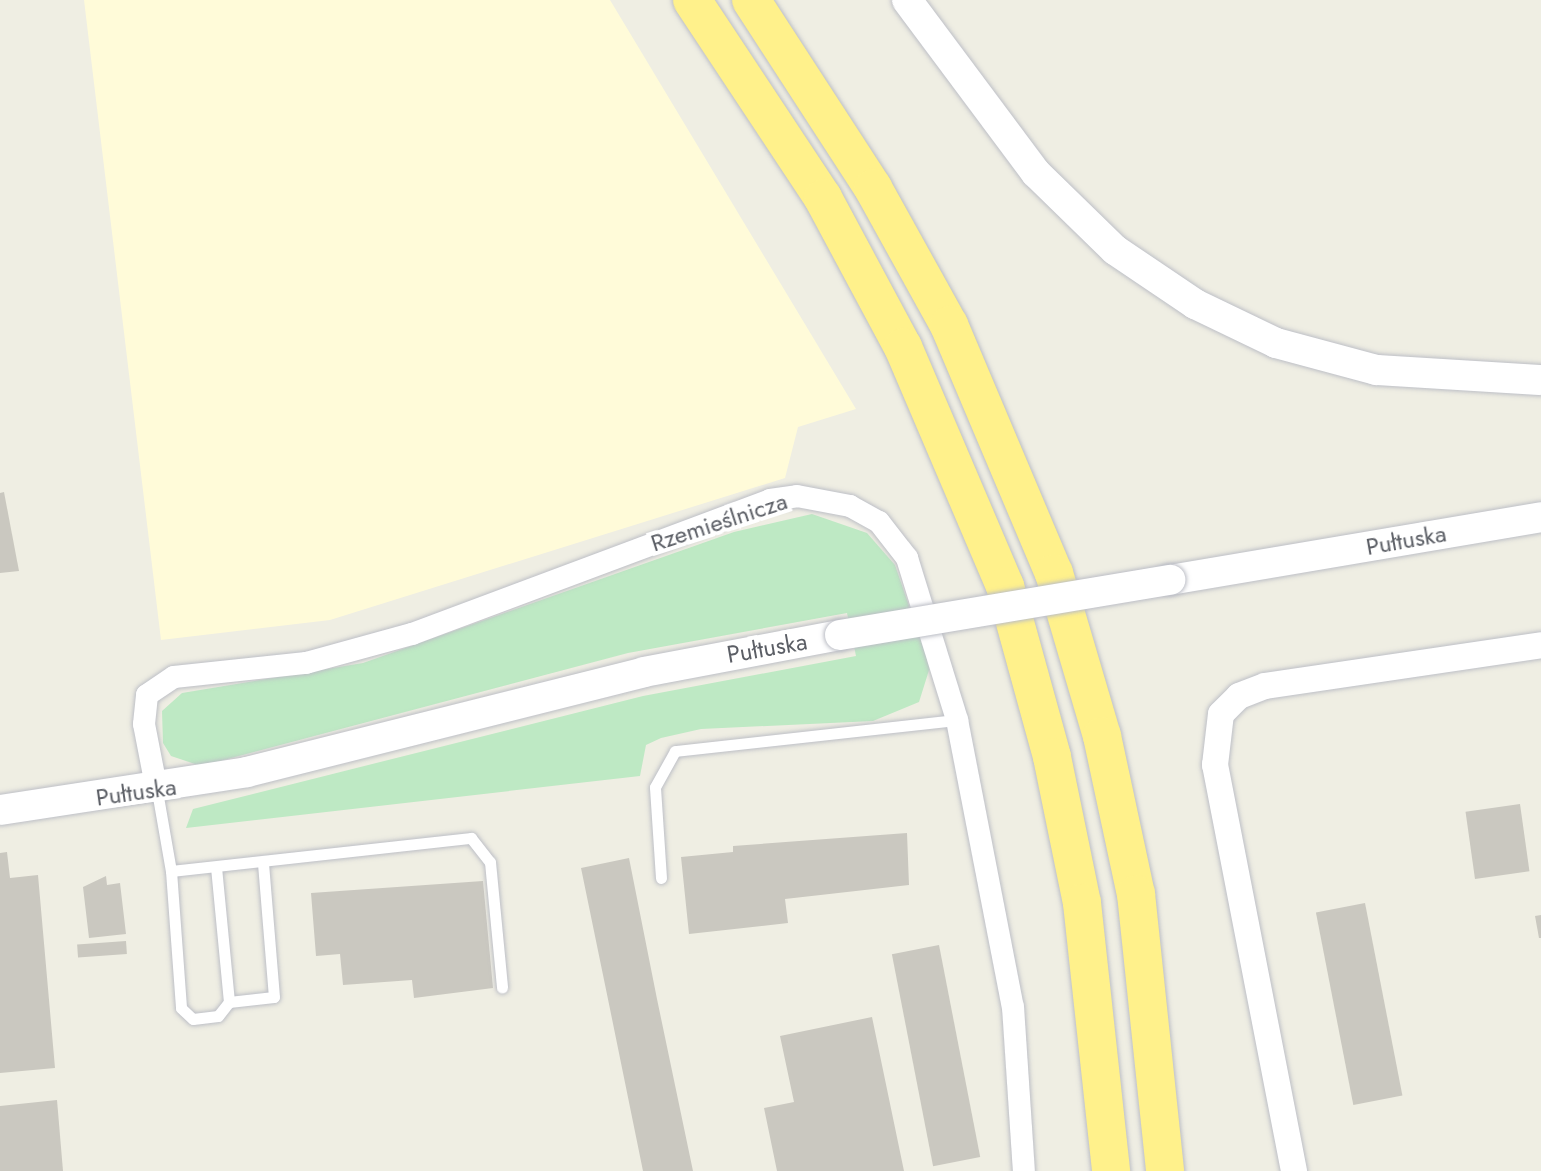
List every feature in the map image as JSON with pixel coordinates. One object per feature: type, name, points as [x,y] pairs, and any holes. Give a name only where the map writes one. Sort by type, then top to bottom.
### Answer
[{"type":"highway","points":[[692,0],[823,198],[896,334],[1005,586],[1052,757],[1082,903],[1111,1171]]},
{"type":"highway","points":[[751,0],[873,188],[949,325],[1054,573],[1102,736],[1136,894],[1165,1171]]},
{"type":"main road","points":[[907,0],[1036,173],[1115,250],[1195,304],[1276,343],[1376,370],[1541,380]]},
{"type":"main road","name":"Pułtuska","points":[[0,810],[157,791],[644,672],[840,635],[1541,517]]},
{"type":"street","name":"Rzemieślnicza","points":[[157,791],[144,724],[147,695],[174,677],[349,653],[797,496],[850,506],[896,539],[923,595],[957,720],[1013,1007],[1024,1171]]},
{"type":"street","points":[[1294,1171],[1215,765],[1221,714],[1239,696],[1265,686],[1541,645]]},
{"type":"lane","points":[[661,878],[655,787],[675,751],[957,720]]},
{"type":"lane","points":[[157,791],[171,871],[181,1008],[193,1019],[218,1016],[229,1002],[216,867]]},
{"type":"lane","points":[[171,871],[471,838],[490,862],[502,987]]},
{"type":"lane","points":[[229,1002],[274,997],[263,863]]},
{"type":"shaded area","points":[[84,0],[610,0],[856,409],[798,427],[785,478],[330,620],[161,640]]},
{"type":"green space","points":[[812,514],[867,533],[895,565],[930,667],[919,702],[873,721],[701,729],[661,738],[646,745],[640,776],[186,828],[193,809],[643,696],[856,656],[847,613],[628,653],[201,766],[171,756],[163,743],[162,711],[182,693],[363,663],[734,532]]},
{"type":"building","points":[[4,492],[19,571],[0,573],[0,493]]},
{"type":"building","points":[[1520,804],[1529,871],[1475,879],[1466,812]]},
{"type":"building","points":[[907,833],[909,885],[785,899],[788,923],[689,934],[681,857],[733,852],[733,846]]},
{"type":"building","points":[[7,852],[10,878],[38,875],[55,1068],[0,1073],[0,853]]},
{"type":"building","points":[[629,858],[693,1171],[643,1171],[581,868]]},
{"type":"building","points":[[106,876],[107,885],[120,883],[126,934],[89,938],[83,887]]},
{"type":"building","points":[[483,881],[493,988],[414,998],[412,980],[343,985],[340,954],[316,956],[311,893]]},
{"type":"building","points":[[1365,903],[1402,1095],[1353,1105],[1316,913]]},
{"type":"building","points":[[1541,915],[1541,938],[1539,938],[1535,916]]},
{"type":"building","points":[[126,941],[127,954],[78,957],[77,944]]},
{"type":"building","points":[[939,945],[980,1157],[933,1166],[892,954]]},
{"type":"building","points":[[872,1017],[904,1171],[777,1171],[764,1108],[794,1102],[780,1036]]},
{"type":"building","points":[[57,1100],[63,1171],[0,1171],[0,1106]]}]
